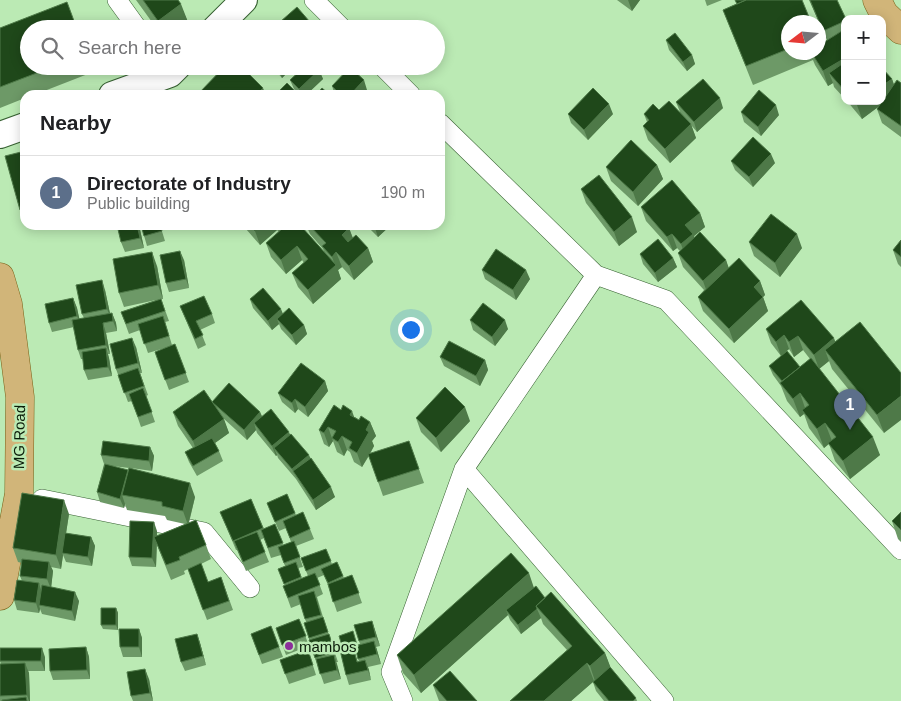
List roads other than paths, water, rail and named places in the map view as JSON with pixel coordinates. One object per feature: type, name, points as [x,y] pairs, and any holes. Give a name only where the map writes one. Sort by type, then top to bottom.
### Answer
[{"type":"main road","points":[[224,20],[244,0]]},
{"type":"main road","points":[[876,0],[884,14],[901,30]]},
{"type":"main road","points":[[123,90],[157,75]]},
{"type":"main road","points":[[0,135],[20,128]]},
{"type":"main road","name":"MG Road","points":[[0,277],[8,304],[20,397],[19,494],[5,537],[0,596]]},
{"type":"street","points":[[117,0],[131,20]]},
{"type":"street","points":[[314,0],[334,20]]},
{"type":"street","points":[[391,75],[406,90]]},
{"type":"street","points":[[445,128],[596,275],[666,300],[901,550]]},
{"type":"street","points":[[404,701],[391,672],[464,469],[596,275]]},
{"type":"street","points":[[464,469],[664,701]]},
{"type":"street","points":[[19,494],[204,532],[250,588]]},
{"type":"place","name":"Directorate of Industry","points":[[850,430]]},
{"type":"place","name":"mambos","points":[[289,646]]}]
